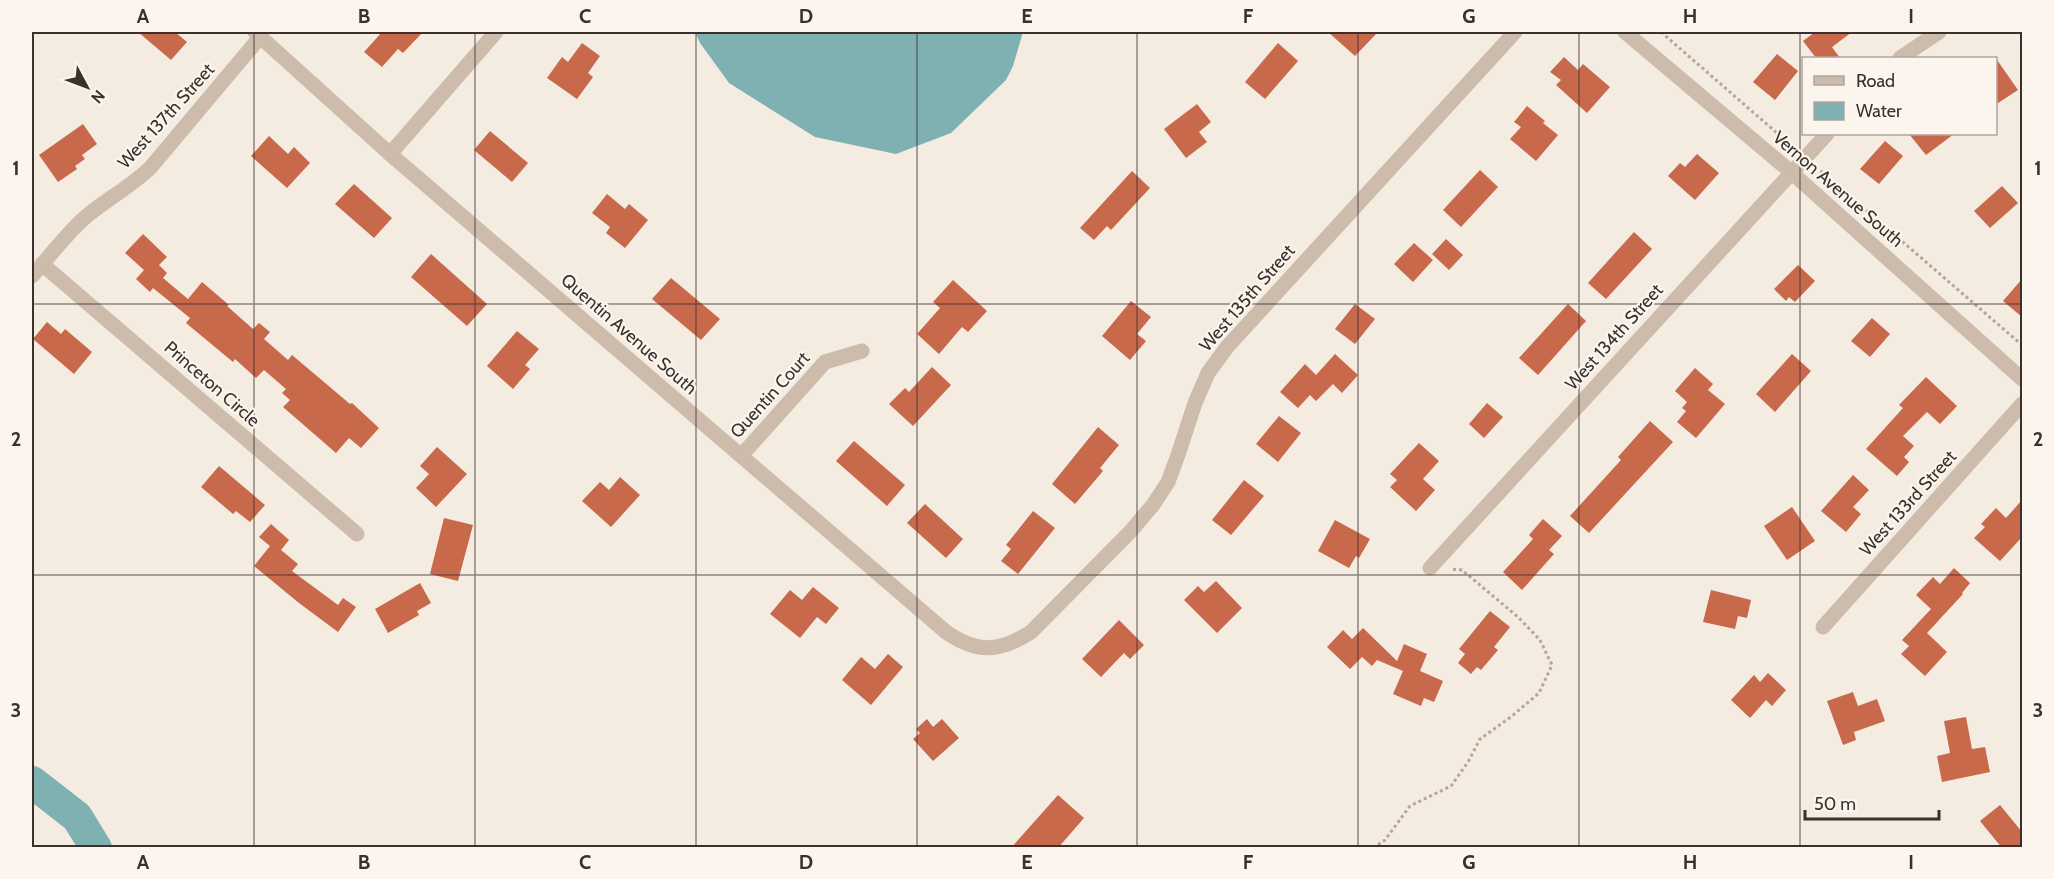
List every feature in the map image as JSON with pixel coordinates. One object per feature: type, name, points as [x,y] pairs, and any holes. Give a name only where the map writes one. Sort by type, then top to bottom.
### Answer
[{"type":"street","points":[[390,154],[496,32]]},
{"type":"street","name":"West 135th Street","points":[[989,648],[1003,646],[1031,632],[1153,506],[1168,482],[1195,403],[1208,374],[1227,347],[1515,32]]},
{"type":"street","name":"Vernon Avenue South","points":[[1625,32],[1791,172],[2022,379]]},
{"type":"street","points":[[1902,57],[1939,32]]},
{"type":"street","name":"Quentin Avenue South","points":[[258,34],[390,154],[946,632],[960,642],[989,648]]},
{"type":"street","name":"West 137th Street","points":[[32,276],[78,224],[99,206],[136,181],[151,167],[258,34]]},
{"type":"street","name":"West 134th Street","points":[[1430,568],[1826,135]]},
{"type":"street","name":"Princeton Circle","points":[[42,264],[357,534]]},
{"type":"street","name":"Quentin Court","points":[[741,456],[825,362],[862,351]]},
{"type":"street","name":"West 133rd Street","points":[[1823,627],[2022,404]]},
{"type":"path","points":[[1661,32],[2022,345]]},
{"type":"path","points":[[1373,848],[1385,840],[1410,806],[1451,786],[1468,762],[1480,739],[1539,693],[1551,665],[1540,640],[1518,617],[1462,570],[1430,568]]},
{"type":"water","points":[[695,32],[1023,32],[1013,66],[1006,80],[951,133],[896,154],[815,137],[729,83],[700,43]]},
{"type":"building","points":[[138,32],[175,32],[187,42],[171,60]]},
{"type":"building","points":[[382,32],[423,32],[403,53],[398,49],[382,67],[364,52]]},
{"type":"building","points":[[1328,32],[1378,32],[1355,56]]},
{"type":"building","points":[[1815,32],[1852,32],[1832,47],[1839,57],[1815,57],[1803,41]]},
{"type":"building","points":[[582,43],[600,56],[588,73],[593,77],[577,99],[547,78],[562,57],[568,62]]},
{"type":"building","points":[[1278,43],[1298,61],[1265,99],[1245,82]]},
{"type":"building","points":[[1777,54],[1798,71],[1775,100],[1753,82]]},
{"type":"building","points":[[1564,57],[1578,70],[1583,64],[1610,87],[1587,113],[1556,85],[1561,80],[1550,72]]},
{"type":"building","points":[[1997,60],[2018,90],[1997,104]]},
{"type":"building","points":[[1197,104],[1211,122],[1199,132],[1207,142],[1186,158],[1164,129]]},
{"type":"building","points":[[1527,106],[1558,135],[1536,161],[1510,139],[1521,127],[1514,122]]},
{"type":"building","points":[[83,124],[97,144],[82,155],[85,159],[75,166],[77,169],[58,182],[39,155]]},
{"type":"building","points":[[490,131],[528,163],[512,182],[474,150]]},
{"type":"building","points":[[1910,135],[1953,135],[1926,155]]},
{"type":"building","points":[[269,136],[288,154],[294,147],[310,163],[287,188],[251,156]]},
{"type":"building","points":[[1885,141],[1903,156],[1879,184],[1860,169]]},
{"type":"building","points":[[1697,154],[1719,173],[1695,200],[1668,176],[1680,163],[1685,167]]},
{"type":"building","points":[[1480,170],[1498,187],[1461,227],[1443,210]]},
{"type":"building","points":[[1132,171],[1150,188],[1111,230],[1107,226],[1094,240],[1080,228]]},
{"type":"building","points":[[354,184],[392,218],[374,238],[335,204]]},
{"type":"building","points":[[2002,186],[2018,203],[1990,228],[1974,211]]},
{"type":"building","points":[[607,194],[625,209],[629,204],[648,220],[625,248],[606,233],[610,227],[592,213]]},
{"type":"building","points":[[1634,232],[1652,249],[1606,299],[1588,283]]},
{"type":"building","points":[[143,234],[167,257],[159,265],[167,273],[163,278],[188,299],[202,282],[253,329],[259,323],[270,332],[264,339],[288,360],[292,355],[379,428],[361,448],[349,438],[336,453],[283,407],[290,400],[282,393],[286,389],[264,370],[256,378],[235,359],[233,362],[186,323],[190,318],[153,288],[150,292],[136,279],[144,270],[125,253]]},
{"type":"building","points":[[1446,239],[1463,255],[1449,270],[1432,254]]},
{"type":"building","points":[[1414,243],[1433,260],[1413,282],[1394,264]]},
{"type":"building","points":[[431,254],[487,304],[467,326],[411,277]]},
{"type":"building","points":[[1798,265],[1815,281],[1795,302],[1789,297],[1786,301],[1774,289]]},
{"type":"building","points":[[671,278],[720,319],[701,340],[652,299]]},
{"type":"building","points":[[2022,279],[2022,317],[2003,301]]},
{"type":"building","points":[[953,280],[987,311],[968,332],[962,327],[939,354],[917,334],[940,308],[933,302]]},
{"type":"building","points":[[1131,301],[1151,317],[1137,334],[1146,341],[1130,360],[1102,336]]},
{"type":"building","points":[[1355,304],[1375,319],[1355,344],[1335,329]]},
{"type":"building","points":[[1568,304],[1586,321],[1538,375],[1519,358]]},
{"type":"building","points":[[1872,318],[1890,334],[1870,357],[1851,341]]},
{"type":"building","points":[[47,322],[61,334],[65,329],[92,352],[74,374],[33,339]]},
{"type":"building","points":[[517,331],[539,349],[525,365],[530,369],[513,389],[487,366]]},
{"type":"building","points":[[1335,354],[1358,375],[1342,393],[1333,384],[1316,401],[1310,395],[1298,408],[1280,392],[1305,364],[1316,375]]},
{"type":"building","points":[[1792,354],[1811,371],[1775,412],[1756,394]]},
{"type":"building","points":[[932,367],[951,385],[913,426],[889,404],[905,388],[909,392]]},
{"type":"building","points":[[1695,368],[1713,384],[1708,390],[1725,404],[1696,438],[1677,422],[1686,411],[1682,408],[1687,402],[1675,391]]},
{"type":"building","points":[[1926,377],[1957,406],[1940,424],[1927,412],[1903,436],[1914,446],[1904,457],[1909,462],[1897,476],[1866,449],[1903,408],[1899,405]]},
{"type":"building","points":[[1487,403],[1503,417],[1484,438],[1469,424]]},
{"type":"building","points":[[1279,416],[1301,433],[1278,462],[1256,444]]},
{"type":"building","points":[[1650,421],[1673,442],[1589,533],[1570,516],[1621,460],[1618,457]]},
{"type":"building","points":[[1098,427],[1119,445],[1100,468],[1103,471],[1075,504],[1052,484]]},
{"type":"building","points":[[854,441],[905,485],[887,506],[836,461]]},
{"type":"building","points":[[1419,443],[1439,461],[1423,479],[1435,490],[1416,511],[1390,487],[1397,480],[1390,474]]},
{"type":"building","points":[[437,447],[467,474],[436,507],[416,488],[429,474],[420,466]]},
{"type":"building","points":[[219,466],[265,505],[250,522],[236,511],[233,514],[201,487]]},
{"type":"building","points":[[1853,475],[1869,490],[1853,507],[1861,514],[1846,532],[1821,511]]},
{"type":"building","points":[[620,477],[640,495],[611,527],[582,501],[600,482],[609,490]]},
{"type":"building","points":[[1244,480],[1264,496],[1231,535],[1212,520]]},
{"type":"building","points":[[2022,500],[2022,537],[2000,561],[1974,538],[1985,527],[1981,524],[1996,508],[2006,518]]},
{"type":"building","points":[[925,504],[963,539],[946,558],[907,523]]},
{"type":"building","points":[[1792,507],[1815,541],[1787,560],[1764,526]]},
{"type":"building","points":[[1033,511],[1055,528],[1018,574],[1001,561],[1011,549],[1006,545]]},
{"type":"building","points":[[444,518],[473,525],[458,581],[430,574]]},
{"type":"building","points":[[1543,519],[1562,536],[1549,550],[1554,554],[1522,590],[1503,572],[1533,539],[1529,535]]},
{"type":"building","points":[[1335,520],[1370,539],[1359,558],[1356,556],[1349,568],[1318,551]]},
{"type":"building","points":[[271,524],[289,540],[281,550],[298,564],[292,571],[338,605],[343,598],[356,607],[338,632],[254,566],[270,546],[259,537]]},
{"type":"building","points":[[1954,568],[1970,583],[1963,594],[1927,633],[1947,652],[1925,676],[1901,654],[1909,646],[1902,640],[1931,609],[1916,595],[1933,577],[1940,584]]},
{"type":"building","points":[[1216,581],[1242,608],[1217,633],[1184,600],[1198,586],[1204,592]]},
{"type":"building","points":[[420,583],[431,603],[417,611],[419,615],[388,633],[375,609]]},
{"type":"building","points":[[813,587],[839,608],[826,624],[817,617],[800,638],[770,614],[790,590],[802,600]]},
{"type":"building","points":[[1711,590],[1751,600],[1747,618],[1738,616],[1735,629],[1703,622]]},
{"type":"building","points":[[1490,611],[1510,627],[1494,647],[1498,650],[1481,670],[1477,667],[1471,674],[1458,663],[1465,654],[1459,649]]},
{"type":"building","points":[[1119,620],[1144,645],[1130,659],[1124,653],[1101,677],[1082,659]]},
{"type":"building","points":[[1363,628],[1397,661],[1404,644],[1427,654],[1420,671],[1443,681],[1434,702],[1424,698],[1421,706],[1393,694],[1403,671],[1377,660],[1372,666],[1362,657],[1350,669],[1327,647],[1343,630],[1352,639]]},
{"type":"building","points":[[888,654],[903,667],[871,705],[842,680],[861,657],[875,669]]},
{"type":"building","points":[[1768,673],[1786,690],[1772,706],[1766,700],[1750,718],[1731,700],[1754,675],[1760,682]]},
{"type":"building","points":[[1853,692],[1858,706],[1877,699],[1885,721],[1854,732],[1856,740],[1843,745],[1827,701]]},
{"type":"building","points":[[1966,717],[1972,749],[1985,747],[1990,772],[1942,782],[1937,756],[1950,753],[1944,721]]},
{"type":"building","points":[[927,719],[933,727],[942,719],[959,738],[933,761],[913,739],[920,733],[916,729]]},
{"type":"building","points":[[1058,795],[1084,818],[1058,848],[1011,848]]},
{"type":"building","points":[[2000,805],[2022,832],[2022,848],[2002,848],[1980,821]]},
{"type":"waterway","points":[[32,782],[77,817],[96,848]]}]
